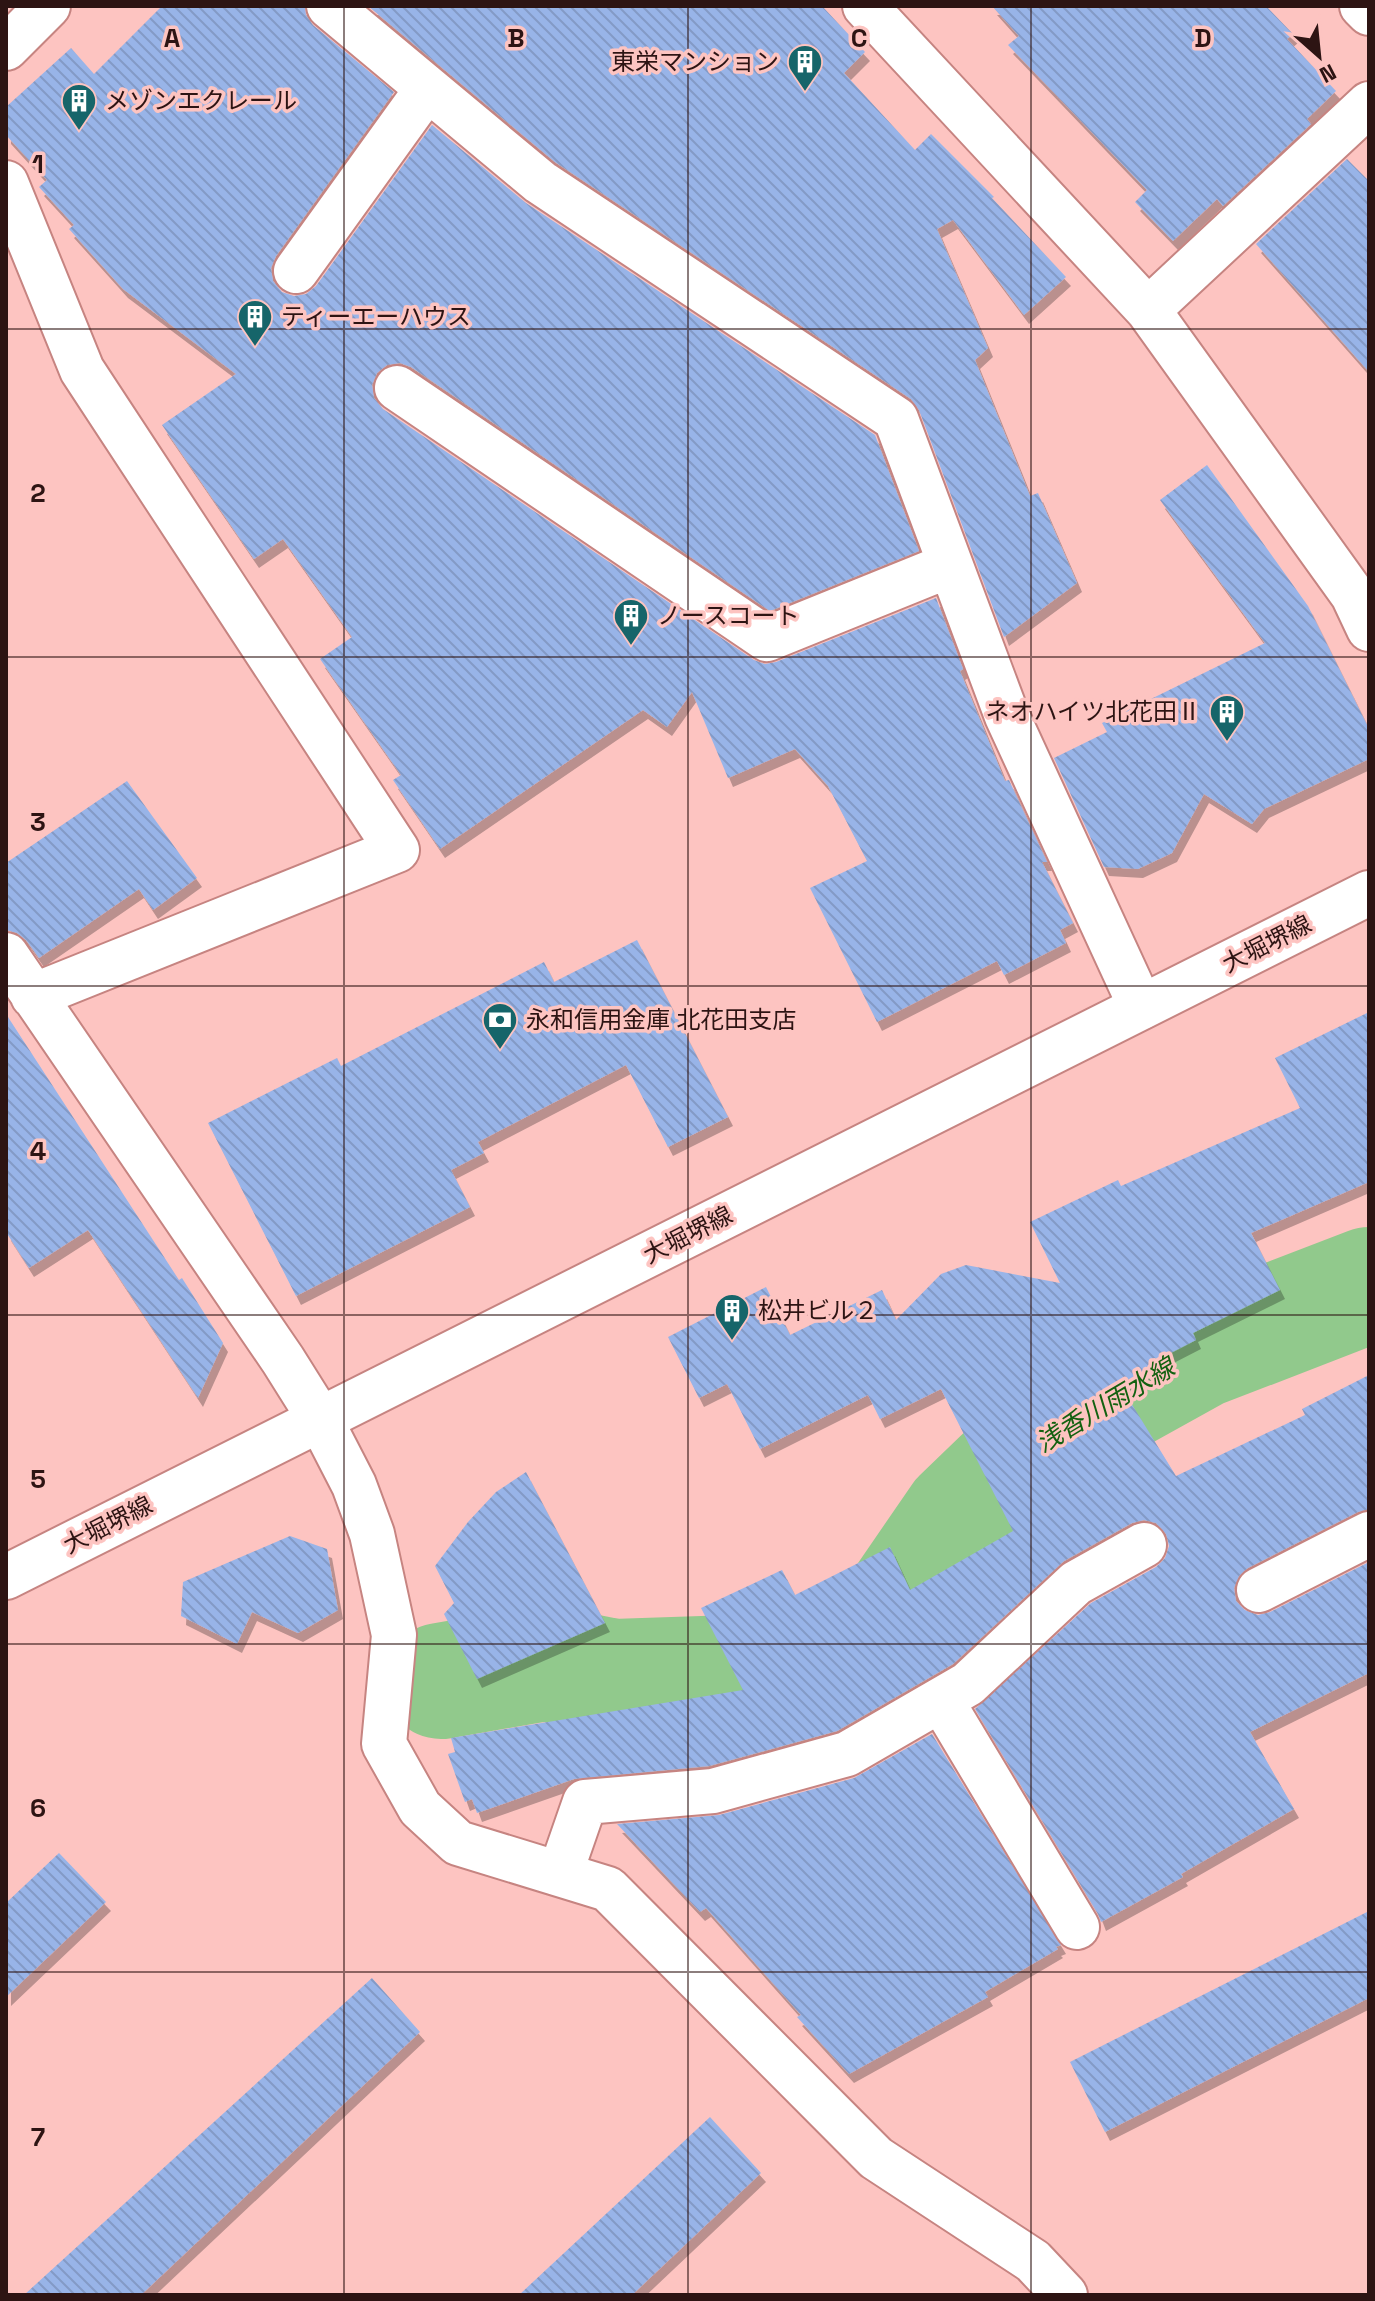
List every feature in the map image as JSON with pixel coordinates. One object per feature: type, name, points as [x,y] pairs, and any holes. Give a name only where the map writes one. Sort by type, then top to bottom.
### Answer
[{"type":"street","points":[[6,48],[48,6]]},
{"type":"street","points":[[329,6],[540,182],[896,419],[1007,716],[1141,1007]]},
{"type":"street","points":[[865,6],[1148,310],[1353,595],[1369,629]]},
{"type":"street","points":[[1362,6],[1369,13]]},
{"type":"street","points":[[296,271],[427,89]]},
{"type":"street","points":[[1148,310],[1369,104]]},
{"type":"street","points":[[6,183],[82,370],[397,850],[33,996]]},
{"type":"street","points":[[397,388],[767,639],[950,565]]},
{"type":"street","name":"大堀堺線","points":[[6,1577],[1369,893]]},
{"type":"street","points":[[6,955],[283,1360],[320,1419],[354,1485],[372,1534],[394,1635],[384,1744],[420,1808],[458,1843],[608,1889],[876,2158],[1033,2261],[1065,2295]]},
{"type":"street","points":[[1259,1590],[1369,1534]]},
{"type":"street","points":[[560,1874],[585,1802],[713,1791],[847,1754],[968,1684],[1076,1583],[1144,1545]]},
{"type":"street","points":[[941,1700],[1077,1927]]},
{"type":"building","points":[[162,6],[305,6],[306,15],[313,25],[394,92],[276,256],[271,268],[273,281],[282,292],[294,296],[306,294],[316,286],[432,125],[526,203],[875,435],[919,551],[770,611],[411,367],[400,363],[387,365],[377,373],[372,385],[374,398],[383,409],[754,660],[765,664],[776,662],[936,598],[963,669],[960,671],[1005,781],[1009,780],[1047,862],[1042,862],[1073,923],[1060,930],[1066,943],[1004,975],[997,961],[877,1022],[810,888],[867,861],[828,786],[795,749],[728,778],[692,692],[667,727],[643,710],[440,849],[393,780],[401,775],[320,659],[352,637],[283,539],[254,559],[162,425],[236,374],[123,289],[69,229],[74,225],[39,187],[47,180],[6,135],[6,107],[71,48],[94,74]]},
{"type":"building","points":[[368,6],[822,6],[865,52],[844,73],[915,150],[931,134],[994,197],[1066,277],[1024,315],[953,220],[937,229],[988,348],[975,360],[1030,496],[1038,493],[1077,583],[1004,637],[919,410],[911,399],[555,162]]},
{"type":"building","points":[[992,6],[1266,6],[1293,34],[1287,39],[1336,91],[1307,119],[1311,124],[1223,206],[1217,199],[1173,241],[1135,202],[1147,190],[1008,45],[1019,36]]},
{"type":"building","points":[[1347,159],[1369,181],[1369,372],[1256,244]]},
{"type":"building","name":"ネオハイツ北花田Ⅱ","points":[[1207,465],[1308,606],[1369,729],[1369,759],[1264,809],[1252,824],[1204,794],[1172,853],[1138,869],[1104,867],[1054,758],[1107,732],[1102,723],[1265,643],[1160,500]]},
{"type":"building","points":[[127,781],[197,878],[153,910],[139,889],[39,958],[26,940],[6,930],[6,863]]},
{"type":"building","points":[[637,940],[728,1117],[668,1147],[626,1065],[478,1142],[484,1153],[451,1170],[470,1207],[296,1296],[208,1123],[337,1058],[341,1066],[544,962],[554,982]]},
{"type":"building","points":[[1369,1012],[1369,1182],[1251,1233],[1280,1290],[1193,1333],[1196,1340],[1161,1358],[1163,1363],[1120,1385],[1176,1476],[1305,1415],[1302,1409],[1369,1375],[1369,1509],[1248,1568],[1239,1576],[1234,1588],[1236,1601],[1245,1610],[1258,1615],[1270,1612],[1369,1562],[1369,1673],[1250,1732],[1294,1809],[1181,1874],[1183,1877],[1101,1922],[975,1709],[1091,1603],[1156,1567],[1165,1558],[1169,1546],[1166,1534],[1156,1523],[1144,1520],[1132,1523],[1064,1561],[953,1664],[837,1731],[709,1766],[574,1779],[477,1813],[472,1799],[465,1802],[448,1754],[455,1752],[451,1738],[743,1690],[701,1608],[782,1570],[795,1595],[890,1547],[910,1590],[1013,1531],[941,1389],[880,1419],[868,1395],[760,1449],[727,1384],[699,1398],[668,1337],[766,1287],[790,1335],[882,1290],[896,1320],[941,1274],[966,1265],[1060,1283],[1030,1222],[1118,1180],[1121,1186],[1300,1108],[1275,1058]]},
{"type":"building","points":[[6,1014],[223,1343],[198,1398],[88,1230],[29,1268],[6,1232]]},
{"type":"building","points":[[526,1472],[605,1623],[477,1679],[444,1614],[454,1603],[435,1566],[468,1522],[496,1492]]},
{"type":"building","points":[[290,1536],[327,1549],[338,1610],[298,1633],[252,1612],[237,1644],[181,1616],[183,1582]]},
{"type":"building","points":[[932,1734],[1061,1945],[985,1992],[988,1997],[849,2074],[706,1908],[700,1912],[617,1824],[719,1815],[854,1778]]},
{"type":"building","points":[[59,1853],[106,1902],[6,1997],[6,1903]]},
{"type":"building","points":[[1369,1911],[1369,1998],[1105,2132],[1070,2062]]},
{"type":"building","points":[[372,1978],[420,2032],[141,2295],[24,2295]]},
{"type":"building","points":[[710,2117],[761,2173],[632,2295],[519,2295]]},
{"type":"waterway","name":"浅香川雨水線","points":[[441,1681],[544,1663],[614,1677],[733,1673],[818,1656],[892,1616],[960,1517],[1043,1437],[1198,1351],[1369,1285]]},
{"type":"place","name":"東栄マンション","points":[[805,93]]},
{"type":"place","name":"メゾンエクレール","points":[[79,132]]},
{"type":"place","name":"ティーエーハウス","points":[[255,348]]},
{"type":"place","name":"ノースコート","points":[[631,647]]},
{"type":"place","name":"ネオハイツ北花田Ⅱ","points":[[1227,743]]},
{"type":"place","name":"永和信用金庫 北花田支店","points":[[500,1051]]},
{"type":"place","name":"松井ビル２","points":[[732,1342]]}]
